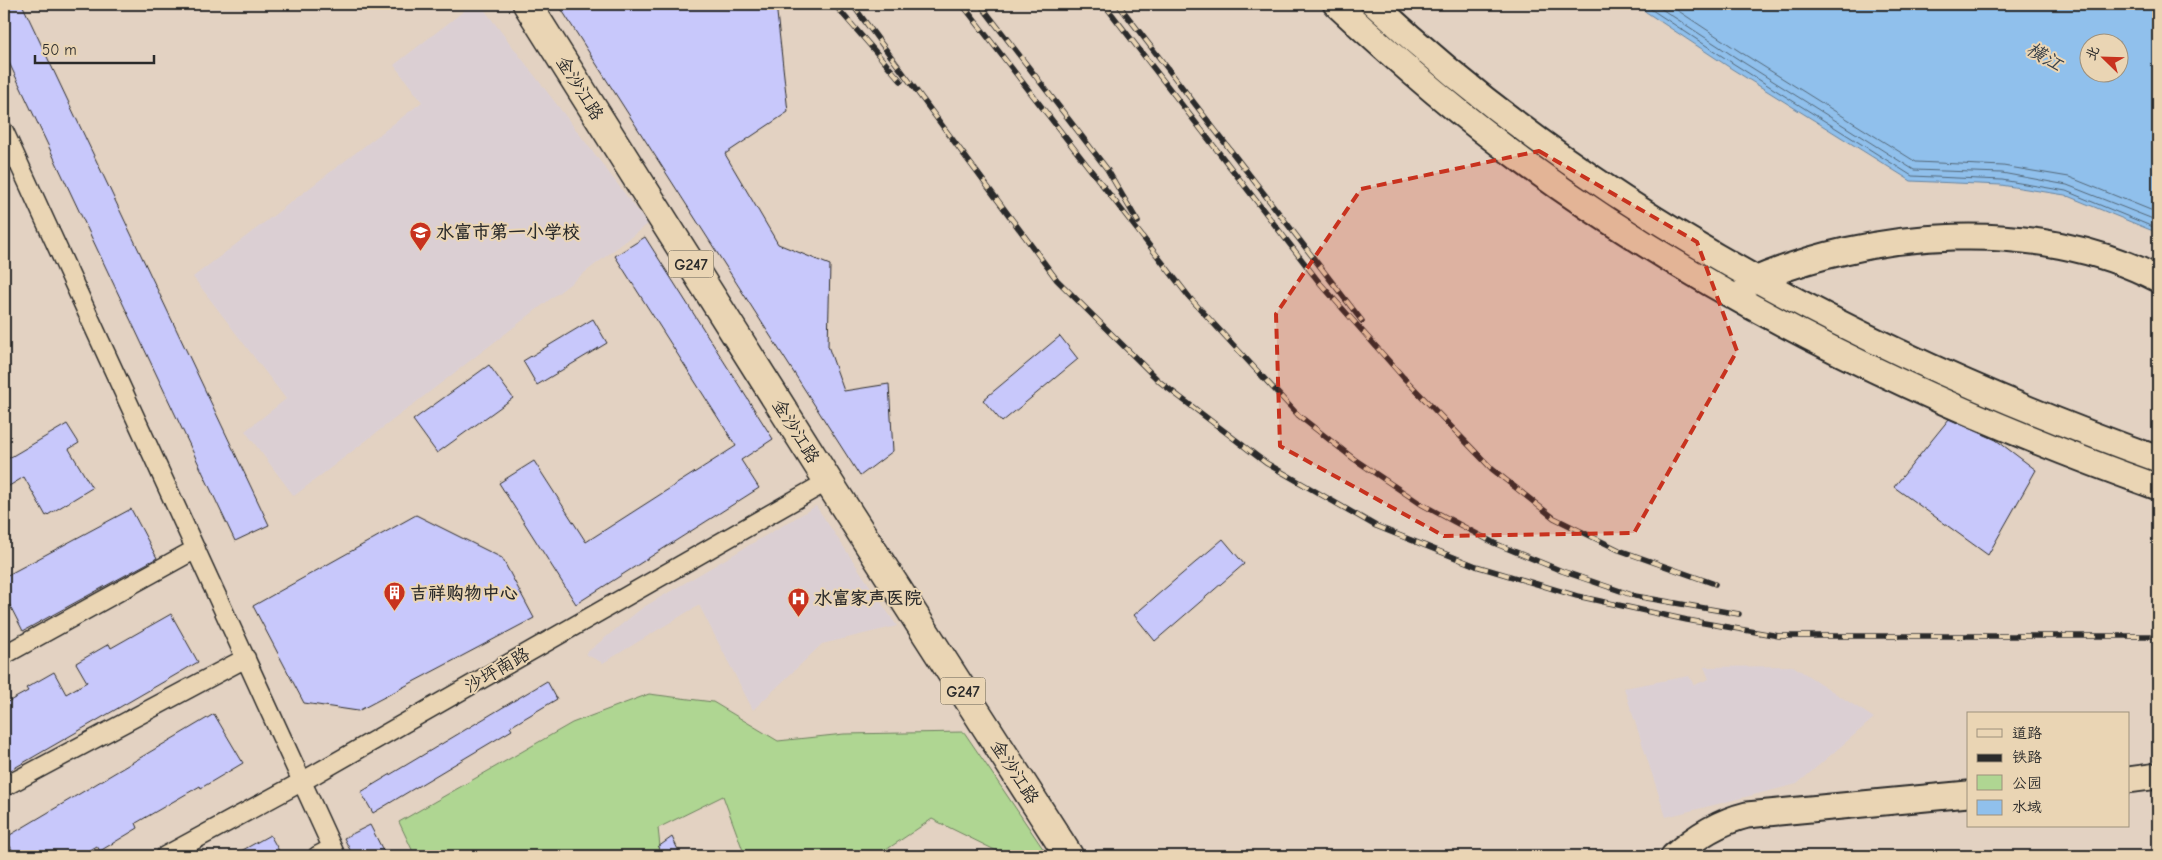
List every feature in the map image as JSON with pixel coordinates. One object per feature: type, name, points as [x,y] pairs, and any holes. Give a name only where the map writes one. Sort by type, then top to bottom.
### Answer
[{"type":"highway","name":"金沙江路","points":[[527,4],[828,481],[1069,856]]},
{"type":"main road","points":[[1336,4],[1426,85],[1524,163],[1628,233],[1727,292],[1838,350],[1945,402],[2020,435],[2158,487]]},
{"type":"main road","points":[[1374,4],[1442,65],[1540,141],[1634,206],[1765,275],[1849,327],[1974,386],[2090,434],[2158,459]]},
{"type":"main road","points":[[1727,292],[1765,275],[1819,257],[1870,245],[1924,238],[2002,238],[2067,248],[2112,260],[2158,279]]},
{"type":"main road","points":[[2130,780],[2158,776]]},
{"type":"main road","points":[[1674,856],[1696,838],[1713,828],[1728,820],[1747,815],[1967,794]]},
{"type":"street","points":[[4,130],[302,782],[329,853]]},
{"type":"street","name":"沙坪南路","points":[[165,856],[302,782],[828,481]]},
{"type":"street","points":[[4,655],[196,549]]},
{"type":"street","points":[[4,787],[246,658]]},
{"type":"highlighted area","points":[[1539,151],[1697,242],[1737,351],[1634,533],[1444,536],[1280,446],[1276,314],[1361,189]]},
{"type":"shaded area","name":"水富市第一小学校","points":[[473,4],[480,4],[648,224],[294,496],[245,431],[286,399],[193,277],[422,102],[394,65]]},
{"type":"shaded area","name":"水富家声医院","points":[[816,506],[897,626],[822,644],[753,710],[699,605],[603,663],[585,654],[642,608]]},
{"type":"shaded area","points":[[1793,666],[1874,718],[1797,784],[1666,817],[1624,688],[1689,676],[1694,685],[1709,679],[1704,667]]},
{"type":"green space","points":[[649,694],[713,702],[778,741],[844,734],[964,732],[1048,856],[1007,856],[932,819],[877,856],[745,856],[723,796],[658,828],[661,856],[415,856],[399,822],[572,723]]},
{"type":"water","name":"横江","points":[[1634,4],[2158,4],[2158,235],[2153,231],[2065,195],[2001,185],[1911,181],[1732,69]]},
{"type":"building","points":[[4,4],[22,4],[269,525],[235,541],[4,52]]},
{"type":"building","points":[[558,4],[776,4],[788,112],[725,154],[778,244],[830,265],[828,346],[844,391],[889,384],[893,451],[860,476]]},
{"type":"building","points":[[645,237],[773,439],[741,460],[759,488],[576,604],[499,483],[534,461],[586,542],[736,446],[615,256]]},
{"type":"building","points":[[593,319],[607,343],[537,385],[523,361]]},
{"type":"building","points":[[1060,336],[1078,359],[1002,422],[983,400]]},
{"type":"building","points":[[489,365],[513,398],[437,453],[413,420]]},
{"type":"building","points":[[1949,419],[1996,440],[2036,470],[1988,555],[1894,487]]},
{"type":"building","points":[[67,424],[79,443],[69,449],[92,488],[46,516],[24,477],[4,489],[4,461]]},
{"type":"building","points":[[131,509],[157,558],[23,631],[4,594],[4,577]]},
{"type":"building","name":"吉祥购物中心","points":[[416,515],[502,558],[534,618],[358,711],[304,703],[253,606]]},
{"type":"building","points":[[1223,539],[1244,564],[1155,641],[1134,615]]},
{"type":"building","points":[[171,614],[198,662],[4,774],[4,704],[28,691],[26,688],[54,672],[66,694],[87,682],[76,663],[109,644],[111,648]]},
{"type":"building","points":[[547,681],[557,699],[510,727],[512,730],[373,813],[361,792]]},
{"type":"building","points":[[214,714],[243,763],[136,823],[138,828],[100,851],[97,846],[80,856],[16,856],[5,838]]},
{"type":"building","points":[[370,825],[386,856],[353,856],[344,838]]},
{"type":"building","points":[[270,835],[282,856],[232,856]]},
{"type":"building","points":[[672,837],[681,856],[662,856],[658,847]]},
{"type":"railway","points":[[834,4],[901,81]]},
{"type":"railway","points":[[852,4],[1057,280],[1160,382],[1266,463],[1376,526],[1476,566],[1577,596],[1687,620],[1779,636],[2158,636]]},
{"type":"railway","points":[[962,4],[1190,298],[1298,415],[1354,459],[1421,504],[1494,543],[1562,571],[1635,596],[1739,614]]},
{"type":"railway","points":[[980,4],[1107,169],[1138,222]]},
{"type":"railway","points":[[1104,4],[1319,282],[1403,377],[1492,469],[1554,518],[1619,550],[1715,584]]},
{"type":"railway","points":[[1118,4],[1362,321]]},
{"type":"place","name":"水富市第一小学校","points":[[420,251]]},
{"type":"place","name":"吉祥购物中心","points":[[394,612]]},
{"type":"place","name":"水富家声医院","points":[[798,617]]}]
